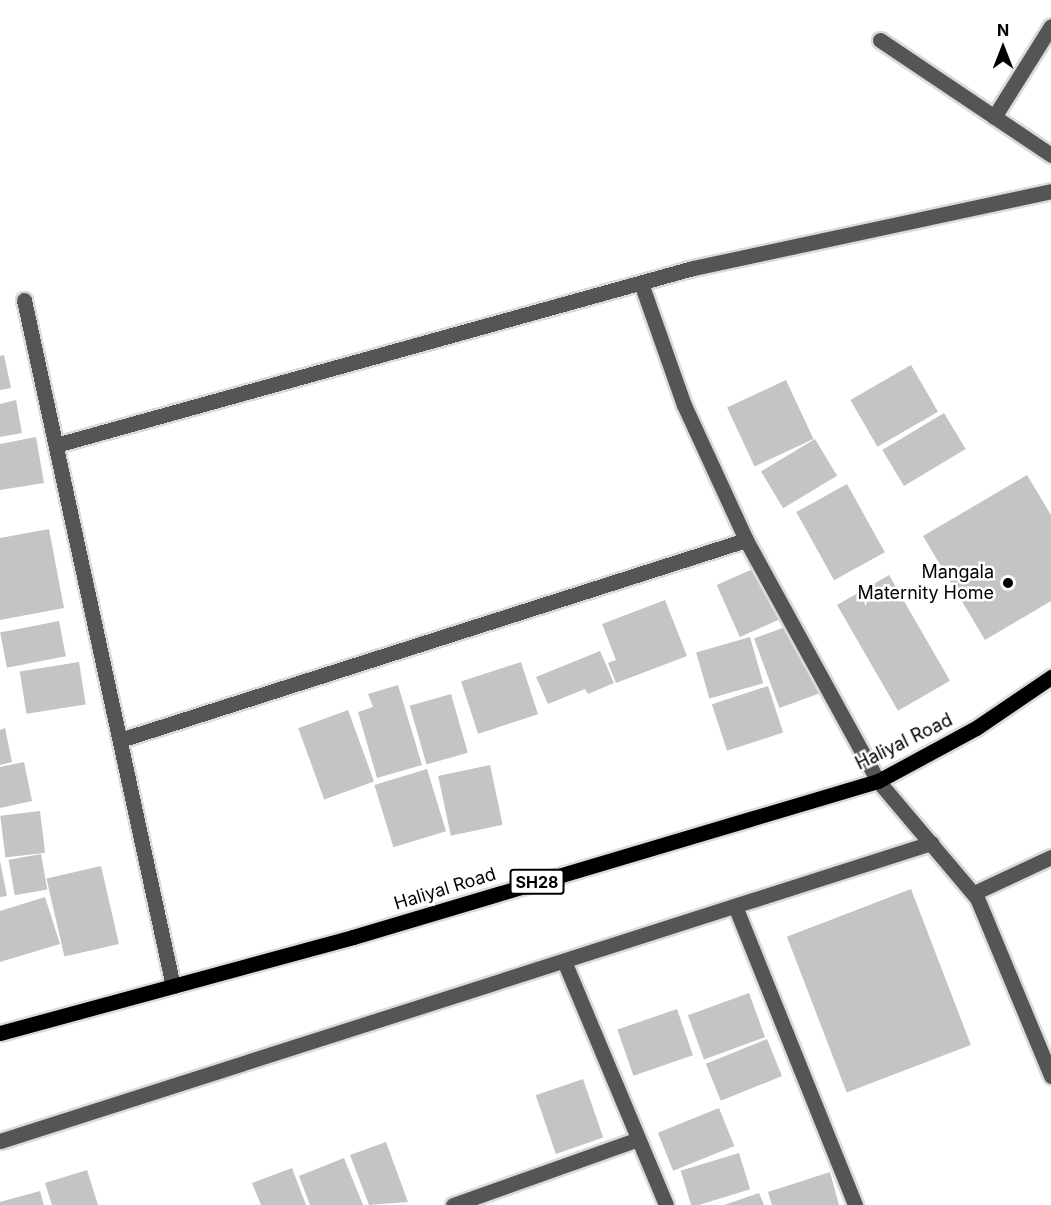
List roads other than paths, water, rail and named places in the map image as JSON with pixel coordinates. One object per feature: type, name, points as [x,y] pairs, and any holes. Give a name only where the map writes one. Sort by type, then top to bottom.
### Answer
[{"type":"main road","name":"Haliyal Road","points":[[0,1033],[352,937],[878,781],[976,728],[1051,677]]},
{"type":"street","points":[[994,117],[1051,26]]},
{"type":"street","points":[[880,40],[1051,155]]},
{"type":"street","points":[[56,444],[641,283],[1051,191]]},
{"type":"street","points":[[641,283],[684,405],[746,540],[878,781],[974,893],[1048,1060],[1051,1076]]},
{"type":"street","points":[[24,300],[173,986]]},
{"type":"street","points":[[120,740],[746,540]]},
{"type":"street","points":[[0,1141],[931,843]]},
{"type":"street","points":[[974,893],[1051,857]]},
{"type":"street","points":[[735,906],[855,1205]]},
{"type":"street","points":[[564,961],[666,1205]]},
{"type":"street","points":[[453,1205],[638,1139]]},
{"type":"place","name":"Mangala Maternity Home","points":[[1008,583]]}]
